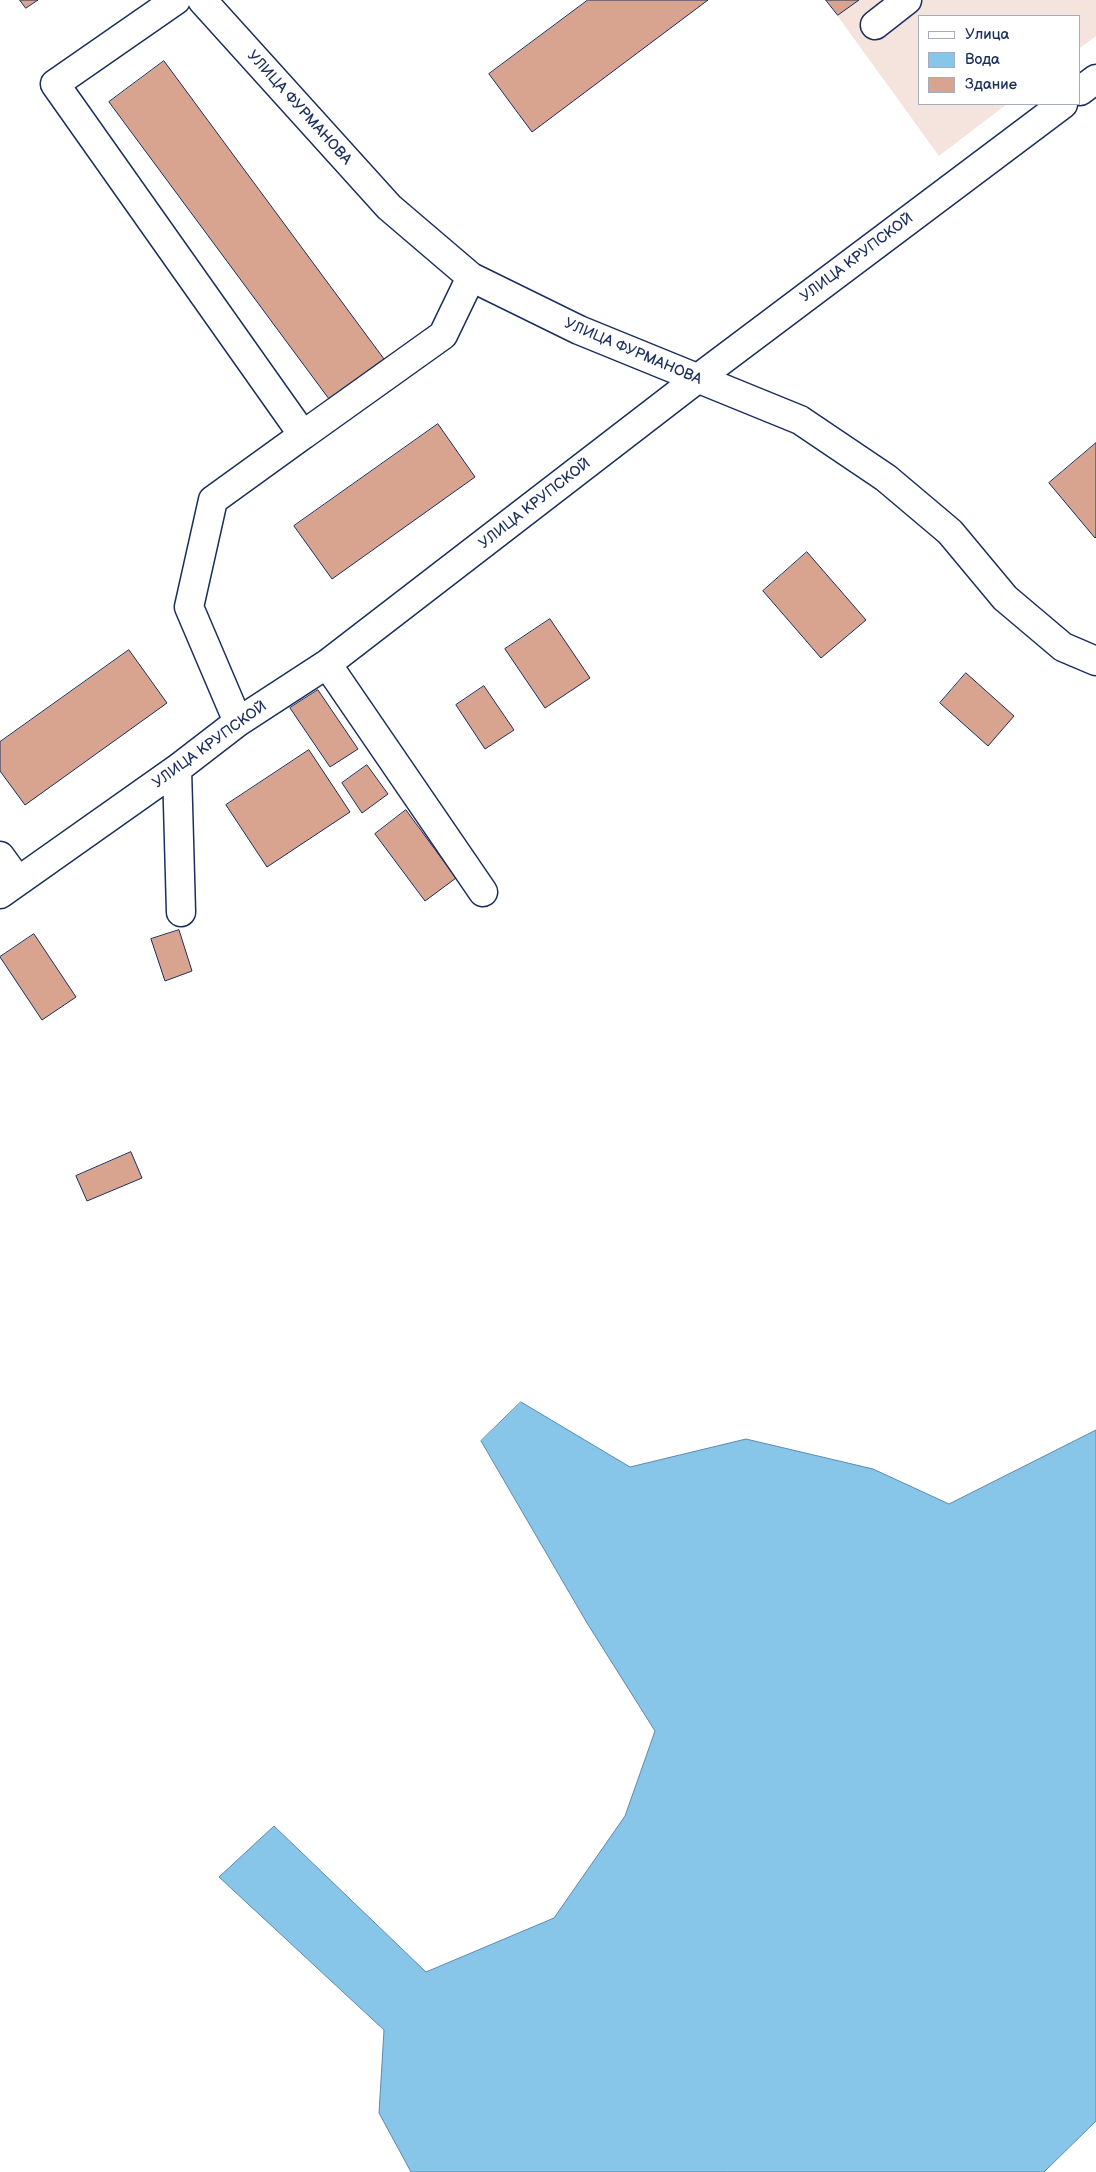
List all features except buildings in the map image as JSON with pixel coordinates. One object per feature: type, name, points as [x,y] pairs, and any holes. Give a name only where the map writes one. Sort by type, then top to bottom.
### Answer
[{"type":"street","points":[[176,0],[55,84],[303,435]]},
{"type":"street","name":"УЛИЦА ФУРМАНОВА","points":[[202,0],[389,207],[471,277],[578,330],[800,420],[886,478],[950,532],[1005,598],[1063,647],[1096,661]]},
{"type":"street","points":[[875,25],[907,0]]},
{"type":"street","points":[[1081,90],[1096,79]]},
{"type":"street","name":"УЛИЦА КРУПСКОЙ","points":[[9,887],[177,769],[238,722],[328,664],[696,379],[1062,105]]},
{"type":"street","points":[[238,722],[189,607],[213,500],[443,335],[471,277]]},
{"type":"street","points":[[328,664],[484,892]]},
{"type":"street","points":[[177,769],[181,912]]},
{"type":"street","points":[[0,856],[9,887]]},
{"type":"shaded area","points":[[826,0],[1096,0],[1096,36],[1081,47],[1081,15],[918,15],[918,105],[1006,105],[939,156]]},
{"type":"water","points":[[521,1402],[630,1467],[746,1439],[873,1469],[949,1504],[1096,1430],[1096,2121],[1044,2172],[411,2172],[379,2113],[384,2030],[219,1877],[274,1826],[426,1972],[554,1918],[625,1816],[655,1731],[587,1623],[481,1441]]}]
